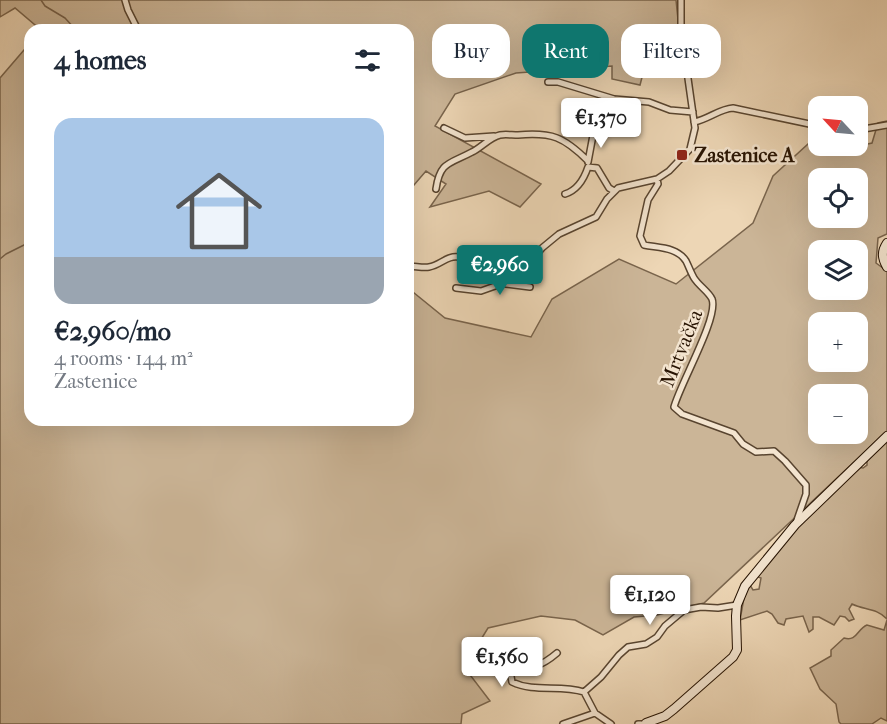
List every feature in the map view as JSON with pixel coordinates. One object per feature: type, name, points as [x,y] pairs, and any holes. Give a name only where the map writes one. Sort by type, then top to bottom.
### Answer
[{"type":"main road","points":[[887,243],[883,248],[882,258],[887,267]]},
{"type":"main road","points":[[644,724],[665,716],[733,657],[737,650],[737,604],[750,579],[795,525],[887,436]]},
{"type":"street","points":[[125,0],[135,24]]},
{"type":"street","points":[[506,284],[514,280],[542,248],[559,234],[596,217],[614,191],[624,186],[657,179],[669,171],[690,149],[694,139],[694,122],[681,29],[681,0]]},
{"type":"street","points":[[548,82],[558,82],[614,99],[649,102],[670,110],[693,112]]},
{"type":"street","points":[[694,122],[733,108],[808,124]]},
{"type":"street","points":[[868,128],[887,125]]},
{"type":"street","points":[[444,128],[465,138],[540,133],[552,135],[562,139],[588,164],[597,168],[609,188],[614,191]]},
{"type":"street","points":[[565,194],[575,190],[586,174],[594,130]]},
{"type":"street","points":[[436,189],[443,166],[482,147],[499,135]]},
{"type":"street","name":"Mrtvačka","points":[[657,179],[658,184],[648,200],[640,236],[644,245],[672,250],[684,259],[695,280],[711,298],[714,309],[674,407],[682,414],[734,433],[743,444],[756,452],[774,452],[785,461],[806,485],[806,494],[795,525]]},
{"type":"street","points":[[414,266],[427,267],[453,256],[459,257],[498,285]]},
{"type":"street","points":[[456,288],[481,291],[506,284],[530,287]]},
{"type":"street","points":[[584,692],[628,647],[645,644],[657,637],[665,626],[684,610],[702,607],[718,609],[737,604]]},
{"type":"street","points":[[520,647],[512,666],[511,680],[528,688],[570,688],[584,692],[595,714],[611,724]]},
{"type":"street","points":[[512,666],[529,668],[550,659],[557,653]]},
{"type":"street","points":[[563,724],[595,714]]},
{"type":"shaded area","points":[[0,0],[125,0],[135,24],[34,24],[15,8],[0,17]]},
{"type":"shaded area","points":[[128,0],[676,0],[678,24],[621,24],[621,78],[642,78],[640,85],[612,79],[612,66],[609,66],[609,24],[522,24],[522,73],[510,75],[510,24],[432,24],[432,78],[501,78],[455,94],[435,126],[541,184],[520,207],[489,191],[430,207],[446,184],[426,171],[414,185],[414,24],[137,24]]},
{"type":"shaded area","points":[[24,50],[24,426],[414,426],[414,293],[445,318],[531,337],[552,299],[619,259],[676,284],[753,223],[773,176],[808,144],[808,156],[868,156],[868,144],[872,143],[878,123],[887,121],[887,234],[878,238],[876,263],[887,271],[887,431],[704,603],[657,615],[634,617],[603,635],[575,620],[541,616],[488,628],[464,667],[490,701],[462,714],[461,724],[0,724],[0,78]]},
{"type":"shaded area","points":[[887,438],[887,619],[875,611],[852,604],[849,609],[854,619],[849,621],[840,616],[834,625],[819,617],[813,617],[813,629],[809,632],[803,616],[786,619],[784,625],[778,623],[767,611],[740,620],[745,592],[750,585],[753,590],[759,589],[761,578],[755,576],[793,532],[857,467],[863,468],[867,465],[867,459]]},
{"type":"shaded area","points":[[887,620],[887,721],[881,718],[872,724],[841,724],[836,704],[820,689],[810,668],[831,656],[831,650],[844,638],[854,637],[867,625],[884,630]]},
{"type":"waterway","points":[[41,0],[45,6],[70,24]]},
{"type":"waterway","points":[[0,259],[24,245]]},
{"type":"place","name":"Zastenice A","points":[[682,155]]}]
